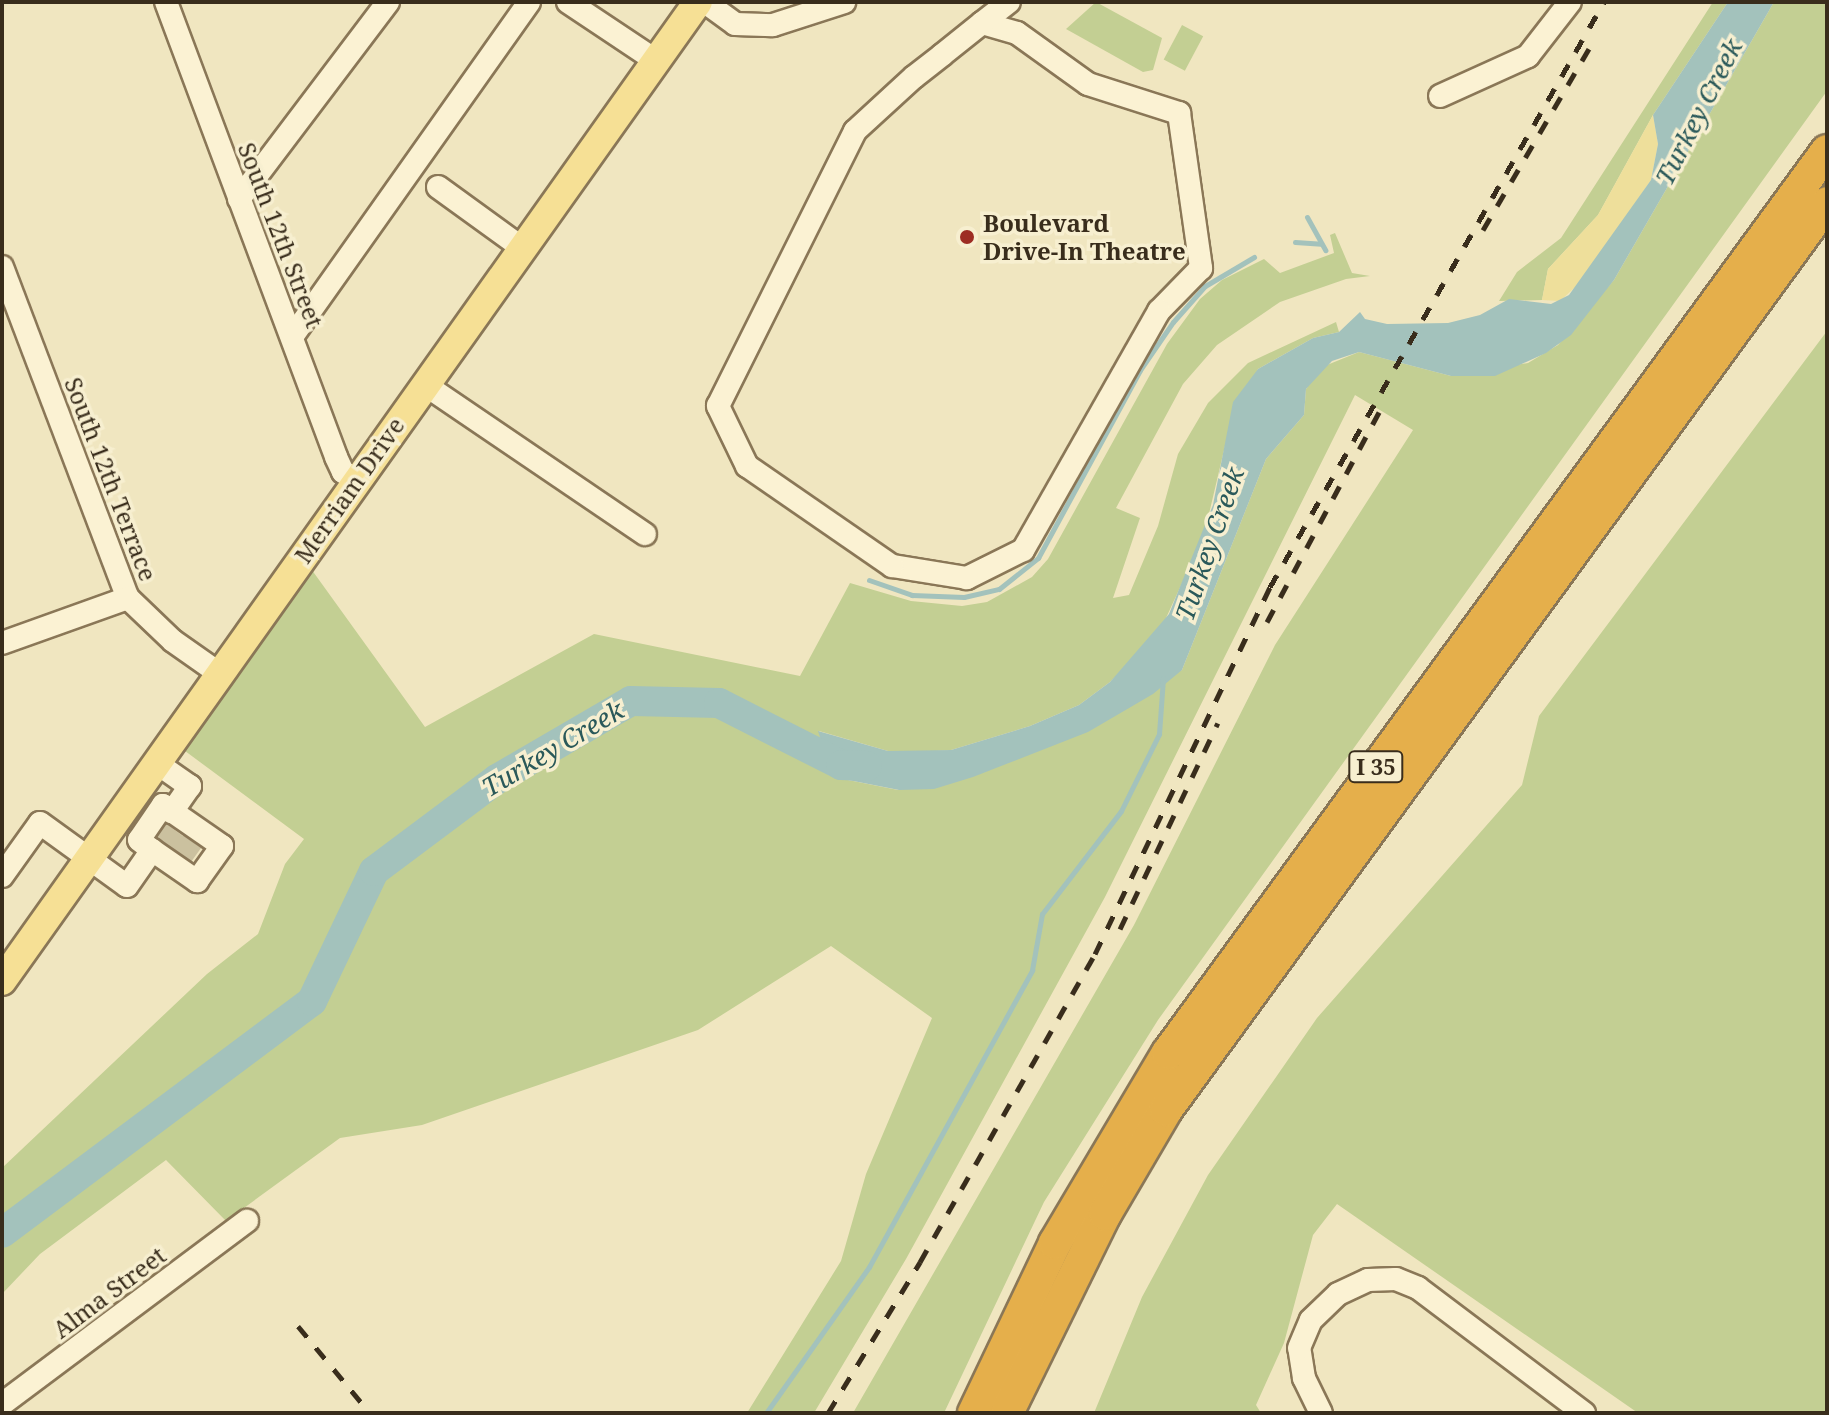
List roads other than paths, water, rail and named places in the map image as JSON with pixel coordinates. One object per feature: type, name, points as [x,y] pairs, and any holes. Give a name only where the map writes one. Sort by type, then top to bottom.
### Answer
[{"type":"highway","name":"I 35","points":[[974,1413],[1055,1243],[1168,1053],[1827,151]]},
{"type":"highway","name":"I 35","points":[[1007,1413],[1105,1214],[1191,1073],[1827,203]]},
{"type":"main road","name":"Merriam Drive","points":[[2,981],[698,2]]},
{"type":"street","name":"South 12th Street","points":[[166,2],[336,457],[343,472],[356,479]]},
{"type":"street","points":[[239,199],[388,2]]},
{"type":"street","points":[[292,337],[529,2]]},
{"type":"street","points":[[568,2],[655,60]]},
{"type":"street","points":[[705,2],[735,24],[773,25],[844,2]]},
{"type":"street","points":[[982,23],[1017,33],[1088,84],[1179,113],[1201,268],[1159,311],[1023,550],[967,578],[892,566],[759,475],[747,466],[718,406],[855,131],[982,23],[1009,2]]},
{"type":"street","points":[[1440,96],[1528,56],[1570,2]]},
{"type":"street","points":[[438,187],[521,247]]},
{"type":"street","name":"South 12th Terrace","points":[[2,267],[128,598],[173,641],[220,674]]},
{"type":"street","points":[[424,384],[645,534]]},
{"type":"street","points":[[2,643],[128,598]]},
{"type":"street","points":[[2,876],[40,823],[127,886],[175,840],[190,786],[158,764]]},
{"type":"street","name":"Alma Street","points":[[2,1405],[247,1221]]},
{"type":"street","points":[[1321,1413],[1304,1378],[1299,1348],[1311,1320],[1338,1294],[1368,1280],[1396,1279],[1418,1288],[1584,1413]]},
{"type":"street","points":[[2,1405],[8,1413]]},
{"type":"water","points":[[1728,2],[1774,2],[1614,280],[1571,335],[1546,353],[1495,376],[1451,376],[1359,352],[1332,361],[1306,389],[1304,415],[1266,459],[1182,670],[1153,694],[1088,732],[934,789],[899,790],[833,777],[818,731],[888,751],[951,750],[1030,726],[1079,705],[1110,682],[1169,614],[1213,505],[1233,402],[1258,369],[1313,338],[1339,332],[1360,312],[1365,319],[1387,324],[1448,323],[1480,315],[1509,299],[1551,304],[1569,295],[1651,180],[1658,144],[1653,115]]},
{"type":"waterway","points":[[1307,217],[1325,250]]},
{"type":"waterway","points":[[1295,242],[1321,244]]},
{"type":"waterway","points":[[869,580],[912,595],[964,597],[999,589],[1038,558],[1140,370],[1173,322],[1205,286],[1254,257]]},
{"type":"waterway","points":[[766,1413],[869,1267],[1032,970],[1042,914],[1121,811],[1159,734],[1163,678]]},
{"type":"waterway","name":"Turkey Creek","points":[[2,1233],[312,1001],[374,871],[497,779],[631,701],[719,703],[841,765],[867,766]]},
{"type":"tunnel","points":[[165,844],[175,830]]},
{"type":"tunnel","points":[[181,857],[192,842]]},
{"type":"railway","points":[[828,1413],[920,1262],[1095,954],[1270,587],[1604,2]]},
{"type":"railway","points":[[1483,230],[1590,47]]},
{"type":"railway","points":[[1267,622],[1382,407]]},
{"type":"railway","points":[[1120,929],[1218,723]]},
{"type":"railway","points":[[298,1326],[370,1413]]},
{"type":"place","name":"Boulevard Drive-In Theatre","points":[[967,237]]}]
